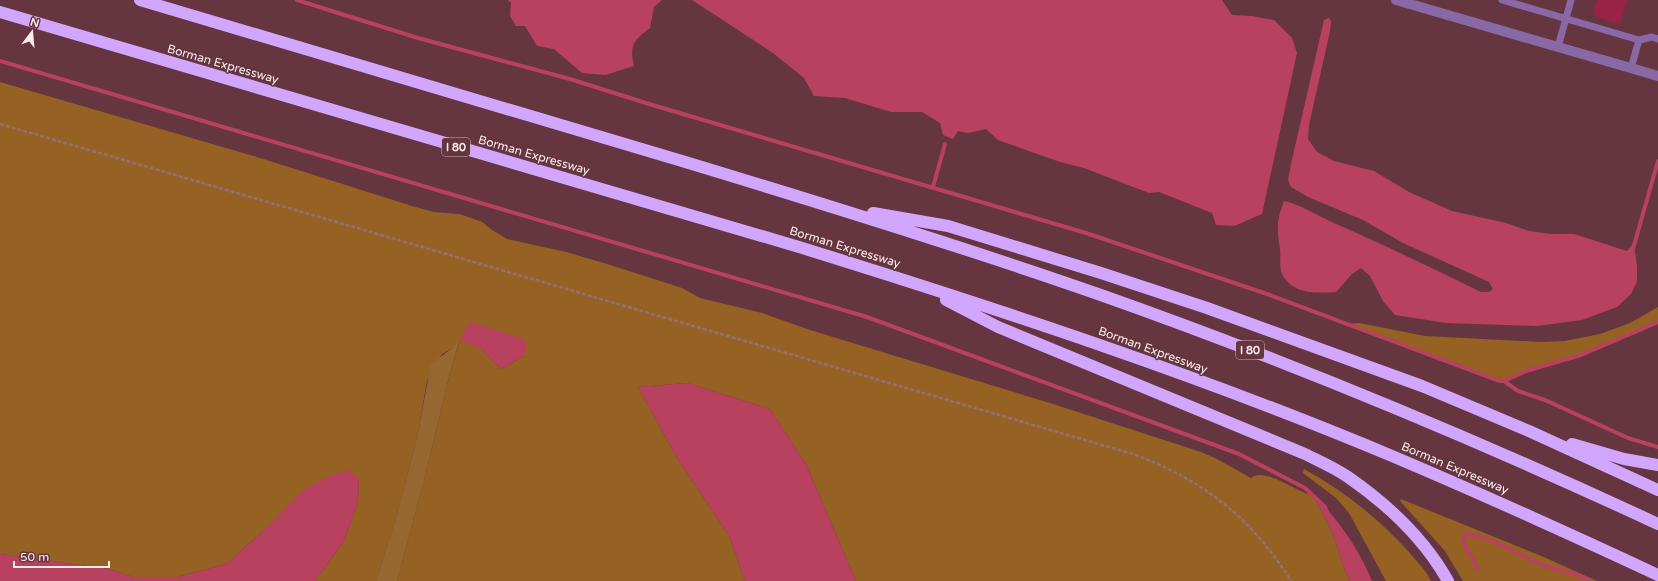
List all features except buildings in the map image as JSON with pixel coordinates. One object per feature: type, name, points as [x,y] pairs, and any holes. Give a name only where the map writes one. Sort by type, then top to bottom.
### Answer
[{"type":"highway","name":"I 80","points":[[140,0],[830,206],[1098,294],[1219,338],[1413,416],[1575,485],[1658,524]]},
{"type":"highway","name":"Borman Expressway","points":[[0,12],[792,245],[911,282],[1162,367],[1391,456],[1526,514],[1658,575]]},
{"type":"highway","points":[[830,206],[948,226],[1101,273],[1207,308],[1422,386],[1529,431],[1658,490]]},
{"type":"highway","points":[[911,282],[998,327],[1305,454],[1347,477],[1379,501],[1410,529],[1440,566],[1448,581]]},
{"type":"highway","points":[[1529,431],[1624,459],[1658,465]]},
{"type":"street","points":[[1401,1],[1658,76]]},
{"type":"lane","points":[[1502,0],[1639,40],[1652,37],[1658,38]]},
{"type":"lane","points":[[1558,47],[1571,0]]},
{"type":"lane","points":[[1631,68],[1639,40]]},
{"type":"path","points":[[0,124],[1132,454],[1188,479],[1220,500],[1239,516],[1260,538],[1276,558],[1291,581]]},
{"type":"shaded area","points":[[508,0],[662,0],[654,7],[650,28],[640,36],[634,44],[632,53],[634,66],[605,75],[582,73],[554,49],[537,46],[525,26],[516,26],[510,16],[511,3]]},
{"type":"shaded area","points":[[692,0],[1222,0],[1232,15],[1252,16],[1274,20],[1292,38],[1297,53],[1262,214],[1234,226],[1216,225],[1212,213],[1159,192],[1149,193],[1084,168],[1060,162],[998,140],[986,129],[968,133],[958,131],[953,139],[943,135],[940,123],[922,112],[891,112],[845,98],[814,96],[804,78],[773,53]]},
{"type":"shaded area","points":[[1329,18],[1331,21],[1330,31],[1309,125],[1308,139],[1317,152],[1334,161],[1374,171],[1409,192],[1452,211],[1506,223],[1529,231],[1551,234],[1574,234],[1627,251],[1632,245],[1634,246],[1637,266],[1637,282],[1631,294],[1617,307],[1582,320],[1537,326],[1446,323],[1395,315],[1383,301],[1370,276],[1361,268],[1352,274],[1336,292],[1313,292],[1292,286],[1282,274],[1280,265],[1278,220],[1284,201],[1304,208],[1481,292],[1489,292],[1493,289],[1489,282],[1403,243],[1363,220],[1308,197],[1291,187],[1288,180],[1291,164],[1324,20]]},
{"type":"shaded area","points":[[0,82],[257,157],[412,206],[434,212],[459,214],[482,222],[507,239],[566,252],[607,264],[682,288],[700,298],[762,313],[810,330],[1053,404],[1201,452],[1251,478],[1257,475],[1264,475],[1281,481],[1312,495],[1330,528],[1343,566],[1350,581],[856,581],[807,466],[770,409],[687,383],[638,387],[677,458],[729,536],[745,581],[397,581],[425,477],[449,377],[460,340],[451,349],[442,354],[427,381],[417,438],[397,514],[376,581],[315,581],[344,541],[358,502],[359,480],[262,532],[226,564],[177,577],[133,577],[109,569],[0,554]],"holes":[[[481,349],[524,356],[501,369]]]},
{"type":"shaded area","points":[[1658,307],[1658,322],[1581,355],[1526,371],[1504,381],[1499,381],[1349,324],[1359,323],[1425,336],[1541,342],[1565,341],[1600,334],[1630,323]]},
{"type":"shaded area","points":[[469,322],[524,339],[527,347],[524,356],[501,369],[481,349],[460,339]]},
{"type":"shaded area","points":[[460,339],[397,581],[376,581],[397,514],[417,438],[431,364],[451,349]]},
{"type":"shaded area","points":[[687,383],[770,409],[807,466],[856,581],[745,581],[729,536],[677,458],[638,387]]},
{"type":"shaded area","points":[[1304,469],[1333,486],[1373,517],[1409,552],[1424,569],[1431,581],[1386,581],[1349,513],[1336,498],[1303,473]]},
{"type":"shaded area","points":[[349,470],[359,479],[358,502],[344,541],[315,581],[0,581],[0,554],[109,569],[133,577],[177,577],[226,564],[262,532],[302,491],[329,476]]},
{"type":"shaded area","points":[[1312,495],[1331,514],[1347,535],[1361,557],[1372,581],[1350,581],[1343,566],[1330,528]]},
{"type":"shaded area","points":[[1401,499],[1546,558],[1597,581],[1463,581],[1445,551],[1400,501]]},
{"type":"waterway","points":[[297,0],[418,38],[570,79],[649,104],[1086,233],[1270,295],[1499,381],[1504,381],[1526,371],[1581,355],[1658,322]]},
{"type":"waterway","points":[[0,61],[867,317],[1239,454],[1305,488],[1325,507],[1327,512]]},
{"type":"waterway","points":[[933,187],[945,144]]},
{"type":"waterway","points":[[1633,249],[1658,161]]},
{"type":"waterway","points":[[1504,381],[1518,391],[1545,400],[1628,438],[1658,447]]},
{"type":"waterway","points":[[1475,569],[1477,567],[1465,547],[1465,534],[1483,538],[1546,566],[1574,574],[1590,581]]}]
